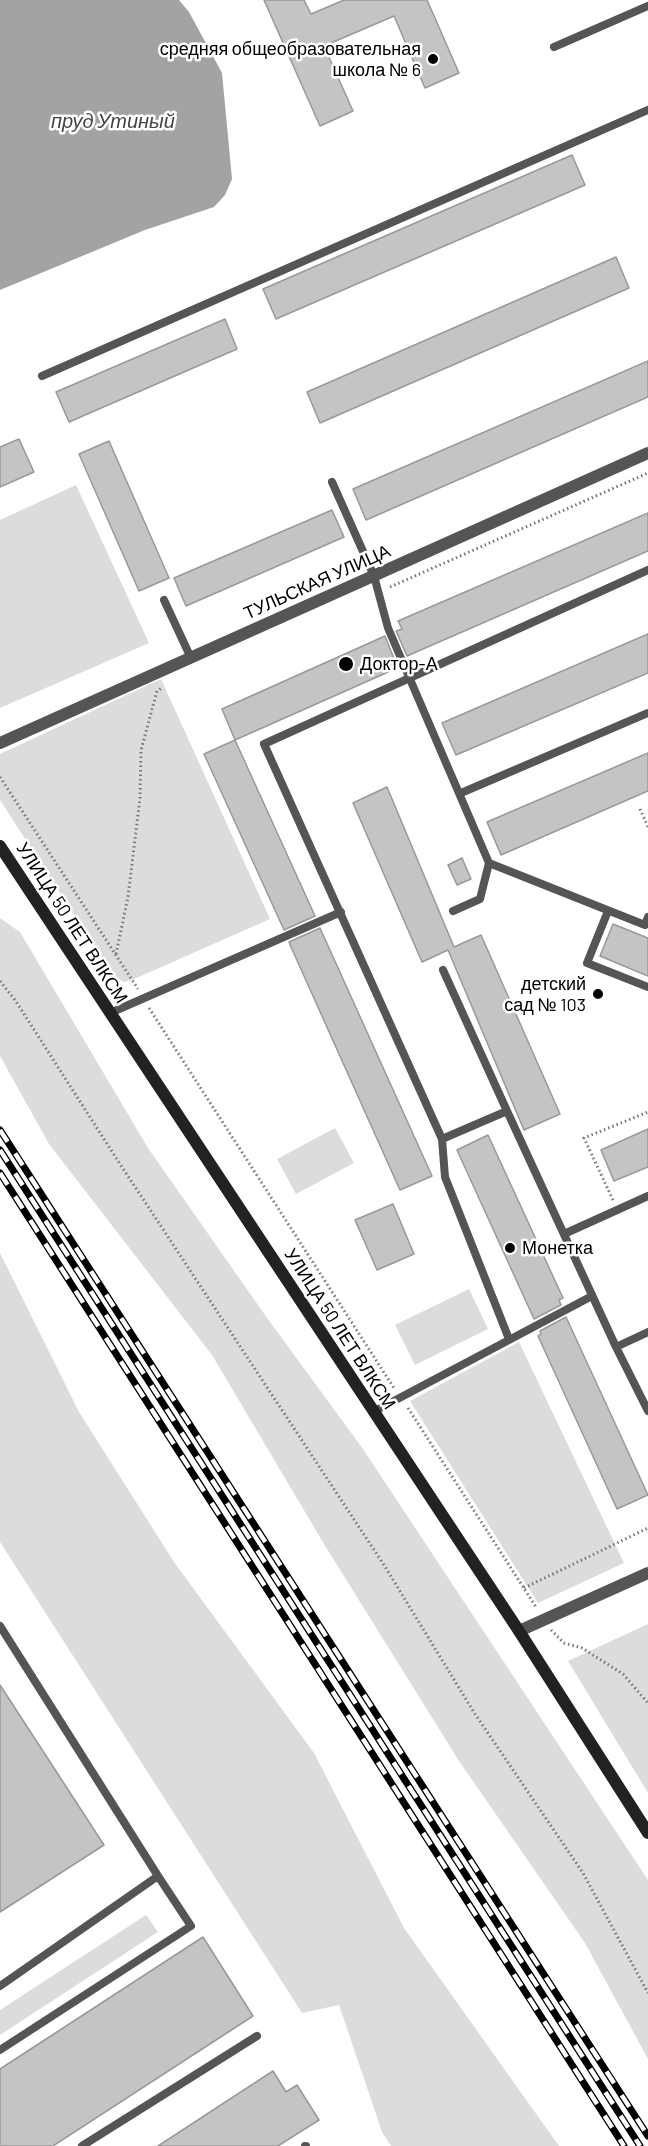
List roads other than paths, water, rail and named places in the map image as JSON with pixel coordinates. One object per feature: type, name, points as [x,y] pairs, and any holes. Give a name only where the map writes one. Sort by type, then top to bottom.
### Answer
[{"type":"street","name":"ТУЛЬСКАЯ УЛИЦА","points":[[0,743],[648,453]]},
{"type":"street","name":"УЛИЦА 50 ЛЕТ ВЛКСМ","points":[[0,846],[519,1631],[648,1833]]},
{"type":"street","points":[[519,1631],[648,1573]]},
{"type":"lane","points":[[554,47],[648,6]]},
{"type":"lane","points":[[42,376],[648,110]]},
{"type":"lane","points":[[332,482],[374,576],[388,628],[461,793],[489,863],[480,900],[453,911]]},
{"type":"lane","points":[[509,1339],[445,1177],[442,1139],[264,744],[648,570]]},
{"type":"lane","points":[[164,600],[191,658]]},
{"type":"lane","points":[[461,793],[648,713]]},
{"type":"lane","points":[[489,863],[645,925],[648,917]]},
{"type":"lane","points":[[608,911],[586,963],[648,987]]},
{"type":"lane","points":[[110,1013],[341,912]]},
{"type":"lane","points":[[443,970],[592,1296],[648,1411]]},
{"type":"lane","points":[[442,1139],[507,1111]]},
{"type":"lane","points":[[564,1234],[648,1196]]},
{"type":"lane","points":[[373,1412],[592,1296]]},
{"type":"lane","points":[[616,1347],[648,1332]]},
{"type":"lane","points":[[0,1626],[191,1926],[0,2050]]},
{"type":"lane","points":[[0,1986],[158,1876]]},
{"type":"lane","points":[[82,2146],[257,2036]]},
{"type":"water","name":"пруд Утиный","points":[[0,0],[179,0],[189,12],[222,73],[232,179],[225,195],[214,207],[145,230],[0,290]]},
{"type":"railway","points":[[0,1130],[648,2136]]},
{"type":"railway","points":[[0,1150],[640,2146]]},
{"type":"railway","points":[[0,1173],[624,2146]]},
{"type":"place","name":"средняя общеобразовательная школа № 6","points":[[433,59]]},
{"type":"place","name":"Доктор-А","points":[[346,664]]},
{"type":"place","name":"детский сад № 103","points":[[598,994]]},
{"type":"place","name":"Монетка","points":[[510,1248]]}]
